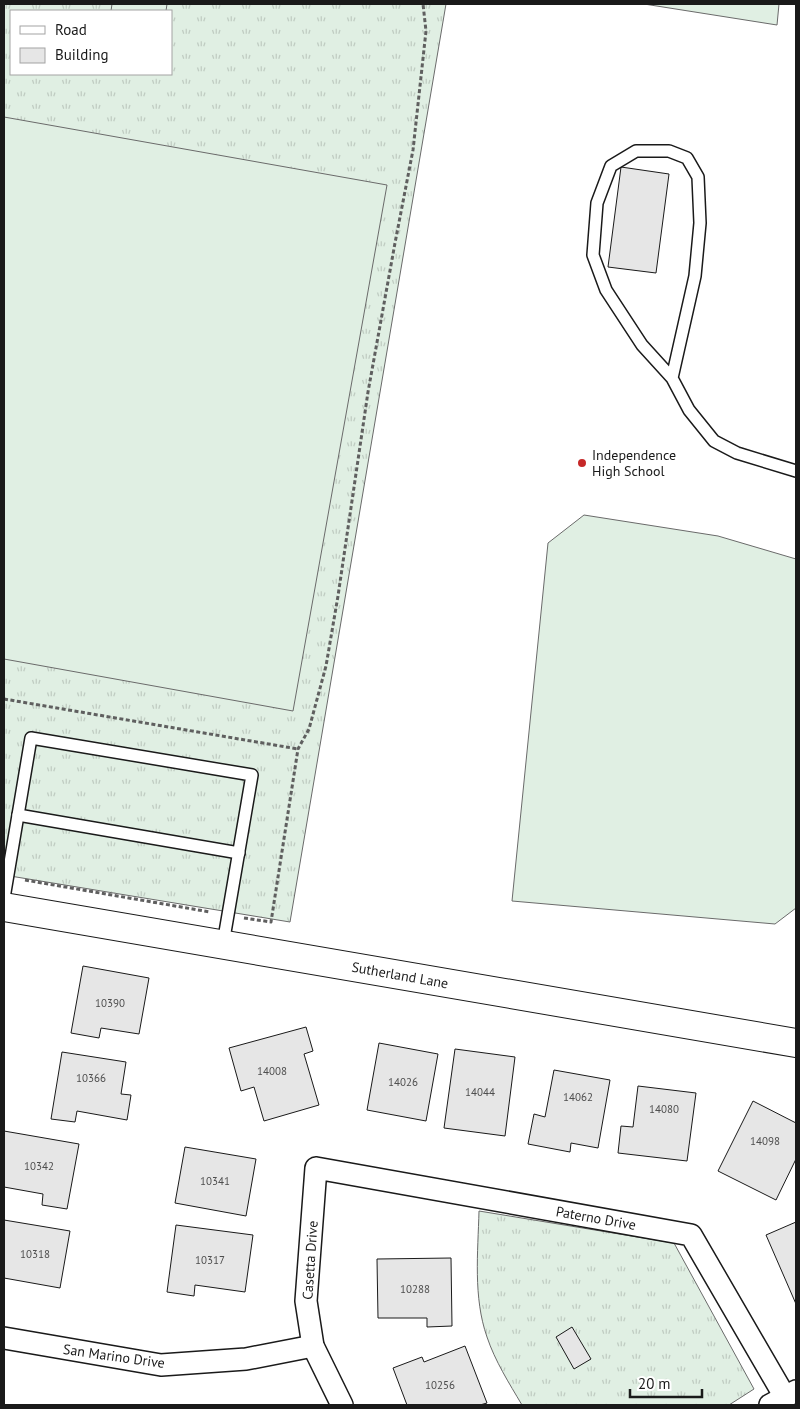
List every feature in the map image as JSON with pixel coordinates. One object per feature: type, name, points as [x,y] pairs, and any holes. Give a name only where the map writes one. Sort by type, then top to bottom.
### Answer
[{"type":"street","name":"Sutherland Lane","points":[[4,907],[796,1043]]},
{"type":"street","name":"Casetta Drive","points":[[316,1168],[306,1301],[313,1346],[342,1405]]},
{"type":"street","name":"Paterno Drive","points":[[316,1168],[691,1235],[784,1398]]},
{"type":"street","name":"San Marino Drive","points":[[4,1338],[161,1365],[246,1358],[313,1346]]},
{"type":"lane","points":[[672,378],[695,276],[700,223],[698,177],[688,158],[669,151],[636,151],[612,166],[598,203],[593,255],[606,290],[642,345],[672,378],[689,410],[714,441],[737,453],[796,471]]},
{"type":"lane","points":[[4,898],[31,738],[252,775],[223,944]]},
{"type":"lane","points":[[18,815],[238,853]]},
{"type":"path","points":[[7,877],[271,922],[298,749],[309,729],[326,666],[340,587],[368,392],[394,243],[413,150],[426,31],[422,4]]},
{"type":"path","points":[[4,699],[298,749]]},
{"type":"green space","points":[[4,4],[446,4],[290,922],[4,875]]},
{"type":"green space","points":[[112,4],[167,4],[166,10],[111,10]]},
{"type":"green space","points":[[644,4],[779,4],[777,25]]},
{"type":"green space","points":[[4,117],[387,185],[293,711],[4,659]]},
{"type":"green space","points":[[584,515],[718,536],[796,559],[796,908],[775,924],[512,901],[548,543]]},
{"type":"green space","points":[[479,1211],[674,1243],[754,1389],[729,1405],[522,1405],[494,1355],[483,1322],[477,1274]]},
{"type":"building","points":[[621,167],[669,174],[656,273],[608,267]]},
{"type":"building","points":[[83,966],[149,978],[139,1034],[101,1028],[99,1038],[71,1033]]},
{"type":"building","points":[[306,1027],[313,1051],[304,1054],[319,1105],[264,1121],[254,1087],[241,1091],[229,1048]]},
{"type":"building","points":[[379,1043],[438,1054],[426,1121],[367,1110]]},
{"type":"building","points":[[455,1049],[515,1057],[505,1136],[444,1128]]},
{"type":"building","points":[[62,1052],[126,1062],[121,1094],[131,1095],[127,1120],[77,1111],[75,1122],[51,1119]]},
{"type":"building","points":[[554,1070],[610,1080],[598,1148],[571,1143],[570,1152],[528,1144],[534,1114],[545,1117]]},
{"type":"building","points":[[638,1086],[696,1093],[687,1161],[618,1153],[621,1126],[633,1127]]},
{"type":"building","points":[[753,1101],[796,1123],[796,1159],[776,1200],[718,1171]]},
{"type":"building","points":[[4,1131],[79,1144],[67,1209],[42,1205],[43,1194],[4,1187]]},
{"type":"building","points":[[185,1147],[256,1159],[246,1216],[175,1203]]},
{"type":"building","points":[[4,1220],[70,1231],[60,1288],[4,1278]]},
{"type":"building","points":[[796,1222],[796,1304],[766,1235]]},
{"type":"building","points":[[176,1225],[253,1235],[245,1292],[195,1285],[194,1296],[167,1292]]},
{"type":"building","points":[[451,1258],[452,1326],[427,1327],[427,1318],[378,1318],[377,1259]]},
{"type":"building","points":[[572,1327],[591,1359],[574,1369],[556,1337]]},
{"type":"building","points":[[465,1346],[487,1403],[480,1405],[407,1405],[393,1368],[422,1357],[424,1362]]},
{"type":"place","name":"Independence High School","points":[[582,463]]}]
